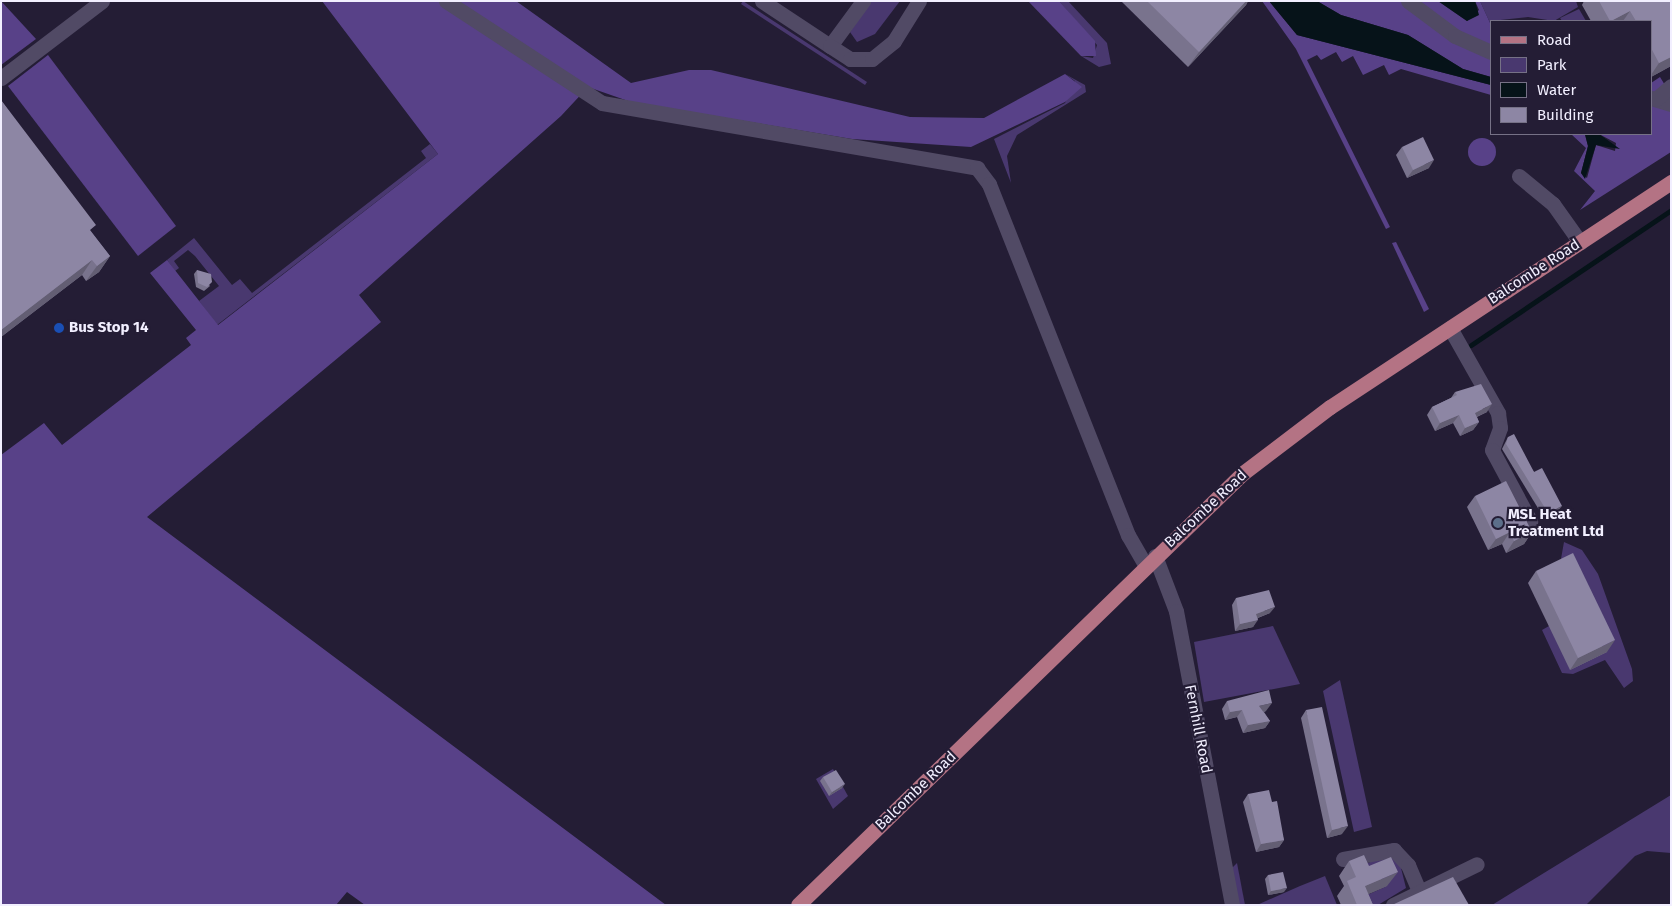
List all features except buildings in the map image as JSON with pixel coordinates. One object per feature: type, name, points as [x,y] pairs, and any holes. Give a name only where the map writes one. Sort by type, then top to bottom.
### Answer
[{"type":"main road","name":"Balcombe Road","points":[[798,905],[1243,473],[1330,407],[1671,182]]},
{"type":"street","points":[[1,78],[102,1]]},
{"type":"street","name":"Fernhill Road","points":[[446,1],[602,103],[977,168],[989,184],[1128,535],[1150,562],[1176,611],[1232,905]]},
{"type":"street","points":[[762,1],[850,59],[872,59],[894,41],[919,1]]},
{"type":"street","points":[[830,46],[863,1]]},
{"type":"street","points":[[1408,1],[1455,36],[1490,52]]},
{"type":"street","points":[[1653,98],[1671,86]]},
{"type":"street","points":[[1653,98],[1671,104]]},
{"type":"street","points":[[1518,176],[1553,204],[1580,242]]},
{"type":"street","points":[[1450,328],[1498,413],[1500,428],[1492,450],[1530,521]]},
{"type":"street","points":[[1343,859],[1394,850],[1408,865],[1418,891]]},
{"type":"street","points":[[1393,905],[1418,891],[1477,864]]},
{"type":"green space","points":[[743,1],[867,82],[865,85],[741,4]]},
{"type":"green space","points":[[870,1],[900,1],[875,34],[857,42],[850,32]]},
{"type":"green space","points":[[1059,1],[1068,1],[1107,43],[1111,64],[1099,67],[1081,56],[1093,58],[1097,45]]},
{"type":"green space","points":[[1480,1],[1576,1],[1578,7],[1556,20],[1528,17],[1490,20],[1490,23]]},
{"type":"green space","points":[[1579,9],[1585,20],[1561,20],[1560,18]]},
{"type":"green space","points":[[1065,74],[1085,85],[1086,92],[1017,135],[1007,156],[1011,183],[994,139],[1065,103],[1075,81]]},
{"type":"green space","points":[[430,144],[438,154],[217,325],[199,301],[219,286],[188,250],[174,261],[179,268],[175,271],[167,260],[194,238],[232,285],[240,279],[252,293],[426,158],[421,151]]},
{"type":"green space","points":[[1564,542],[1582,550],[1598,574],[1632,669],[1633,681],[1624,688],[1605,660],[1573,674],[1562,673],[1542,630],[1549,626]]},
{"type":"green space","points":[[1273,626],[1300,684],[1204,702],[1194,642]]},
{"type":"green space","points":[[1340,680],[1372,827],[1354,832],[1323,691]]},
{"type":"green space","points":[[833,769],[848,796],[833,809],[816,779]]},
{"type":"green space","points":[[1671,795],[1671,853],[1647,851],[1635,856],[1586,905],[1492,905]]},
{"type":"green space","points":[[1384,856],[1399,860],[1406,888],[1378,905],[1360,905],[1358,899],[1387,886],[1354,869]]},
{"type":"green space","points":[[1237,863],[1245,905],[1239,905],[1232,868]]},
{"type":"green space","points":[[1325,876],[1337,905],[1257,905],[1300,886]]},
{"type":"shaded area","points":[[1,1],[36,39],[1,65]]},
{"type":"shaded area","points":[[322,1],[516,1],[631,83],[689,70],[711,70],[910,117],[984,118],[1065,74],[1082,87],[1065,102],[971,147],[852,139],[631,102],[588,87],[561,116],[359,295],[381,322],[147,517],[666,905],[365,905],[347,892],[336,905],[1,905],[1,455],[44,423],[62,445],[191,345],[186,338],[196,330],[150,273],[167,260],[218,325],[438,154]]},
{"type":"shaded area","points":[[1028,1],[1059,1],[1095,41],[1096,56],[1081,56]]},
{"type":"shaded area","points":[[1262,1],[1269,1],[1297,35],[1490,85],[1490,95],[1401,69],[1389,75],[1384,65],[1363,75],[1353,56],[1342,62],[1336,52],[1321,60],[1317,55],[1307,60],[1390,227],[1386,229],[1296,49]]},
{"type":"shaded area","points":[[1317,1],[1438,1],[1467,21],[1479,10],[1475,1],[1480,1],[1490,23],[1490,77],[1463,69],[1408,35],[1341,15]]},
{"type":"shaded area","points":[[48,55],[176,226],[138,256],[8,86]]},
{"type":"shaded area","points":[[1660,77],[1671,95],[1671,152],[1580,210],[1595,191],[1574,171],[1586,148],[1572,135],[1585,135],[1588,146],[1581,173],[1587,178],[1596,145],[1615,151],[1616,143],[1601,135],[1652,135],[1652,82]]},
{"type":"shaded area","points":[[1482,138],[1492,142],[1496,152],[1492,162],[1482,166],[1472,162],[1468,152],[1472,142]]},
{"type":"shaded area","points":[[1396,242],[1429,309],[1424,312],[1392,243]]},
{"type":"water","points":[[1269,1],[1317,1],[1341,15],[1408,35],[1463,69],[1490,77],[1490,85],[1297,35]]},
{"type":"water","points":[[1438,1],[1475,1],[1479,15],[1467,21]]},
{"type":"water","points":[[1585,135],[1600,135],[1620,149],[1596,145],[1585,179],[1581,173],[1588,146]]},
{"type":"waterway","points":[[1471,345],[1671,210]]},
{"type":"place","name":"Bus Stop 14","points":[[59,328]]},
{"type":"place","name":"MSL Heat Treatment Ltd","points":[[1498,523]]}]
